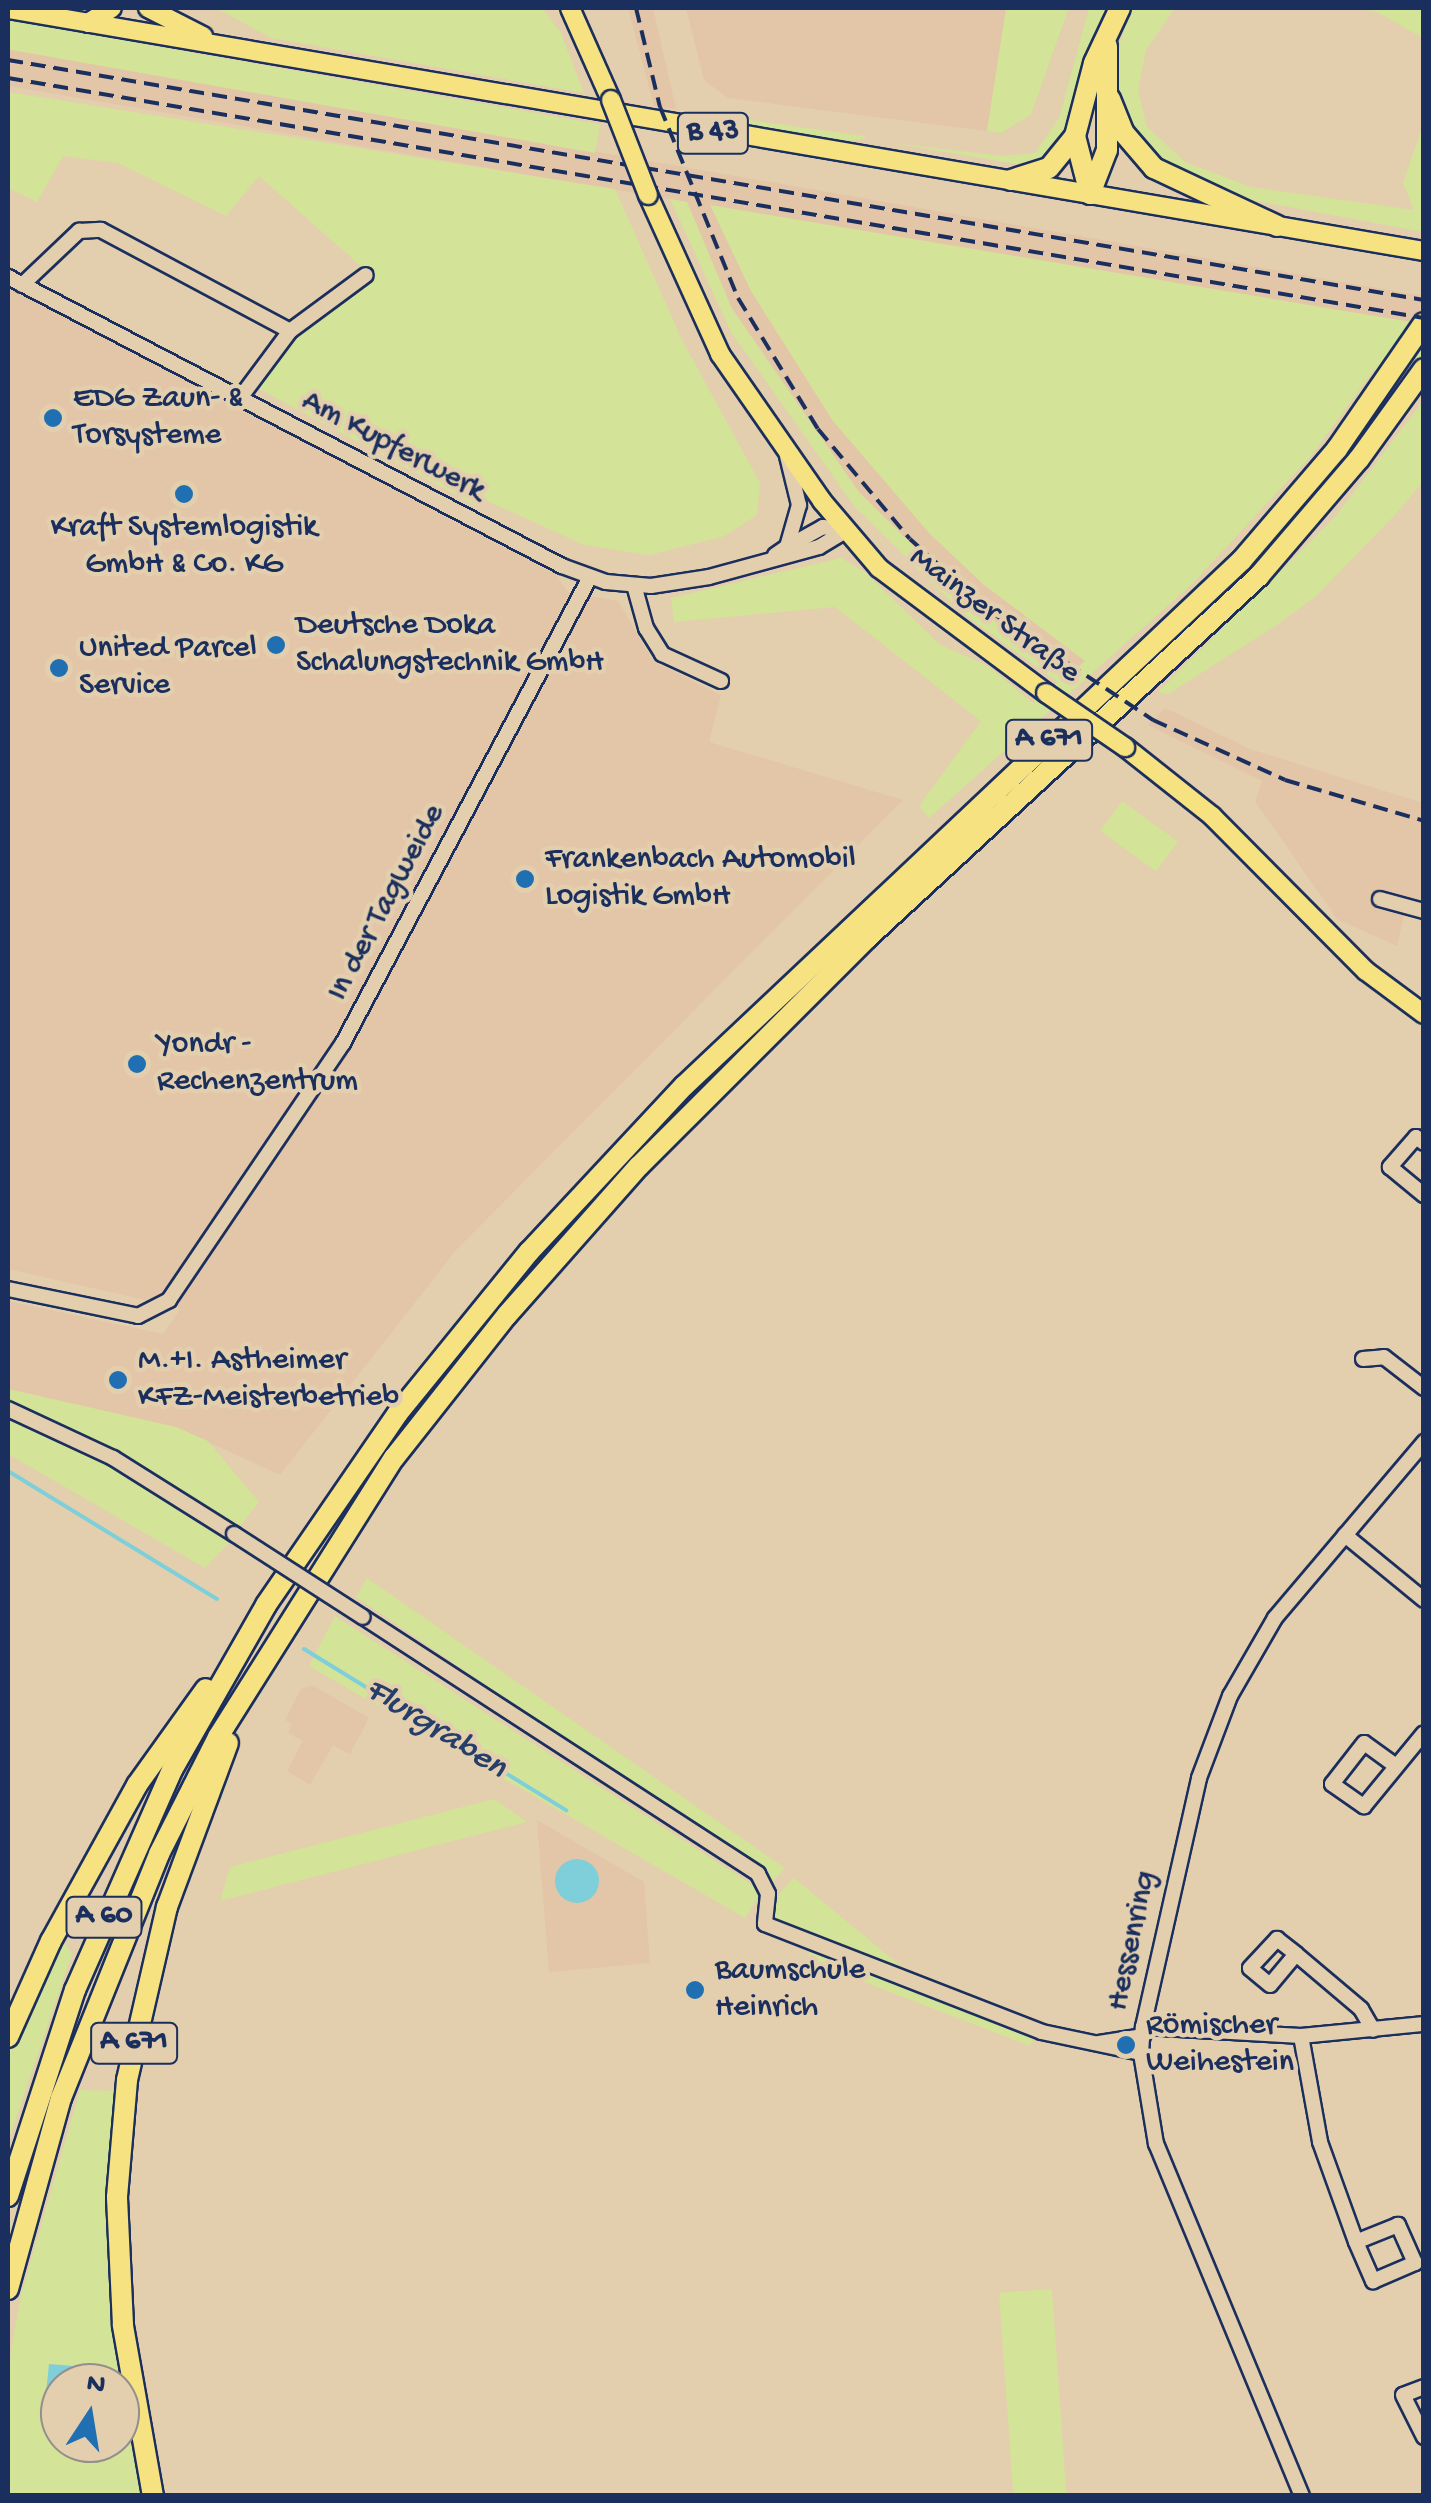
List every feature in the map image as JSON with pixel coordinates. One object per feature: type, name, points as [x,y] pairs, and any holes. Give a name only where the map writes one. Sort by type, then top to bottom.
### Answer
[{"type":"highway","points":[[1011,180],[1050,168],[1075,136],[1120,8]]},
{"type":"highway","points":[[1090,194],[1107,150],[1108,34]]},
{"type":"highway","points":[[1110,99],[1123,132],[1154,168],[1277,226]]},
{"type":"highway","points":[[1075,136],[1090,194]]},
{"type":"highway","name":"A 671","points":[[237,1653],[357,1468],[575,1201],[850,922],[1242,560],[1328,462],[1424,322]]},
{"type":"highway","name":"A 671","points":[[8,2289],[61,2098],[132,1914],[210,1751],[291,1616],[394,1458],[594,1215],[867,938],[1221,614],[1328,498],[1420,373]]},
{"type":"highway","name":"A 671","points":[[154,2496],[122,2325],[118,2196],[128,2080],[166,1907],[213,1778],[291,1616]]},
{"type":"highway","name":"A 60","points":[[8,2037],[51,1942],[137,1785],[237,1653]]},
{"type":"highway","name":"A 60","points":[[8,2196],[97,1934],[163,1788],[237,1653]]},
{"type":"main road","points":[[90,15],[112,8]]},
{"type":"main road","points":[[148,8],[231,47]]},
{"type":"main road","name":"Mainzer Straße","points":[[570,8],[720,354],[787,456],[846,531],[935,615],[1125,747],[1212,816],[1366,972],[1424,1014]]},
{"type":"main road","name":"B 43","points":[[8,9],[90,15],[231,47],[1424,251]]},
{"type":"street","points":[[15,281],[78,231],[92,227],[290,331]]},
{"type":"street","points":[[240,398],[290,331],[366,275]]},
{"type":"street","name":"Am Kupferwerk","points":[[15,281],[590,577],[634,586],[709,577],[819,547],[846,531]]},
{"type":"street","points":[[787,456],[799,506],[787,547]]},
{"type":"street","name":"Am Kupferwerk","points":[[771,559],[824,527],[846,531]]},
{"type":"street","name":"In der Tagweide","points":[[8,1289],[138,1316],[168,1300],[343,1043],[590,577]]},
{"type":"street","points":[[634,586],[646,628],[662,654],[721,681]]},
{"type":"street","points":[[1380,899],[1424,911]]},
{"type":"street","points":[[1424,1143],[1416,1137],[1390,1167],[1424,1195]]},
{"type":"street","points":[[1362,1359],[1384,1357],[1424,1388]]},
{"type":"street","points":[[8,1410],[113,1458],[758,1874],[768,1894],[766,1924],[1089,2044],[1140,2053]]},
{"type":"street","name":"Hessenring","points":[[1302,2496],[1174,2195],[1146,2103],[1140,2053],[1199,1778],[1230,1696],[1275,1618],[1424,1442]]},
{"type":"street","points":[[1345,1535],[1424,1600]]},
{"type":"street","points":[[1396,1766],[1364,1743],[1332,1784],[1361,1807],[1396,1766],[1424,1733]]},
{"type":"street","points":[[1296,1954],[1361,2009],[1373,2030]]},
{"type":"street","points":[[1089,2044],[1143,2031],[1300,2036],[1424,2024]]},
{"type":"street","points":[[1300,2036],[1320,2142],[1356,2242],[1373,2281],[1414,2264],[1398,2224],[1356,2242]]},
{"type":"street","points":[[1424,2386],[1403,2395],[1424,2436]]},
{"type":"shaded area","points":[[628,8],[653,8],[676,109],[654,106]]},
{"type":"shaded area","points":[[686,8],[1069,8],[1031,115],[1001,133],[728,98],[704,80]]},
{"type":"shaded area","points":[[8,49],[1423,296],[1423,324],[711,206],[751,291],[833,421],[983,584],[1086,661],[1068,675],[971,603],[859,492],[732,308],[687,202],[8,86]]},
{"type":"shaded area","points":[[8,288],[555,574],[568,592],[618,601],[654,662],[721,695],[709,742],[903,800],[457,1249],[280,1475],[176,1427],[8,1389],[8,1301],[163,1334],[181,1308],[8,1269]]},
{"type":"shaded area","points":[[1165,708],[1250,749],[1423,803],[1423,906],[1407,902],[1397,946],[1337,919],[1255,801],[1262,781],[1148,725]]},
{"type":"shaded area","points":[[312,1685],[369,1718],[350,1754],[333,1745],[310,1785],[287,1771],[303,1741],[288,1733],[292,1724],[285,1720],[301,1689]]},
{"type":"shaded area","points":[[537,1820],[644,1882],[650,1963],[549,1972]]},
{"type":"green space","points":[[216,8],[542,8],[561,33],[584,93],[271,38]]},
{"type":"green space","points":[[1006,8],[1069,8],[1031,115],[1001,133],[987,131]]},
{"type":"green space","points":[[1089,8],[1106,8],[1082,63],[1063,136],[1048,157],[1016,164],[892,143],[1002,156],[1035,153],[1059,118]]},
{"type":"green space","points":[[1132,8],[1175,8],[1146,50],[1138,90],[1147,127],[1185,162],[1251,187],[1414,210],[1403,183],[1423,125],[1423,232],[1240,198],[1158,162],[1134,132],[1119,96],[1118,49]]},
{"type":"green space","points":[[1361,8],[1423,8],[1423,38],[1377,12]]},
{"type":"green space","points":[[8,20],[600,124],[595,153],[8,49]]},
{"type":"green space","points":[[8,92],[615,189],[682,340],[760,483],[757,515],[725,536],[649,555],[584,545],[481,498],[475,505],[256,387],[298,337],[373,277],[259,176],[226,216],[118,163],[63,156],[37,202],[8,188]]},
{"type":"green space","points":[[706,114],[866,138],[852,141],[686,117]]},
{"type":"green space","points":[[670,199],[687,202],[732,309],[859,492],[971,603],[1068,675],[1085,661],[983,584],[930,534],[833,421],[751,291],[710,205],[1423,324],[1423,379],[1374,370],[1311,456],[1191,585],[929,818],[919,806],[981,721],[835,607],[674,622],[671,598],[841,558],[866,573],[939,644],[988,666],[1033,703],[1058,682],[965,615],[855,507],[731,332]]},
{"type":"green space","points":[[1423,401],[1423,482],[1393,517],[1316,596],[1168,694],[1158,692],[1335,517]]},
{"type":"green space","points":[[1122,801],[1178,842],[1156,871],[1100,831]]},
{"type":"green space","points":[[8,1389],[176,1427],[208,1441],[259,1502],[240,1526],[86,1438],[8,1405]]},
{"type":"green space","points":[[8,1414],[111,1464],[230,1542],[205,1568],[8,1454]]},
{"type":"green space","points":[[367,1578],[785,1868],[774,1880],[356,1597]]},
{"type":"green space","points":[[335,1616],[762,1891],[745,1918],[309,1666]]},
{"type":"green space","points":[[494,1799],[527,1822],[220,1901],[230,1867]]},
{"type":"green space","points":[[794,1878],[913,1976],[773,1919],[774,1899]]},
{"type":"green space","points":[[66,1944],[72,1954],[8,2142],[8,2055],[58,1948]]},
{"type":"green space","points":[[810,1950],[1033,2039],[1030,2046],[807,1960]]},
{"type":"green space","points":[[80,2090],[116,2091],[107,2198],[111,2330],[118,2363],[40,2363],[40,2463],[138,2463],[144,2495],[8,2496],[8,2369],[21,2295]]},
{"type":"green space","points":[[1052,2289],[1066,2494],[1013,2496],[999,2293]]},
{"type":"water","points":[[577,1859],[593,1865],[599,1881],[593,1897],[577,1903],[561,1897],[555,1881],[561,1865]]},
{"type":"waterway","name":"Flurgraben","points":[[8,1471],[217,1599]]},
{"type":"waterway","name":"Flurgraben","points":[[304,1649],[566,1810]]},
{"type":"railway","points":[[636,8],[660,107],[738,298],[818,429],[910,539],[991,612],[1153,720],[1285,780],[1424,821]]},
{"type":"railway","points":[[8,60],[1424,300]]},
{"type":"railway","points":[[8,78],[1424,318]]},
{"type":"place","name":"EDG Zaun- & Torsysteme","points":[[53,418]]},
{"type":"place","name":"Kraft Systemlogistik GmbH & Co. KG","points":[[184,494]]},
{"type":"place","name":"Deutsche Doka Schalungstechnik GmbH","points":[[276,645]]},
{"type":"place","name":"United Parcel Service","points":[[59,668]]},
{"type":"place","name":"Frankenbach Automobil Logistik GmbH","points":[[525,879]]},
{"type":"place","name":"Yondr - Rechenzentrum","points":[[137,1064]]},
{"type":"place","name":"M.+I. Astheimer KFZ-Meisterbetrieb","points":[[118,1380]]},
{"type":"place","name":"Baumschule Heinrich","points":[[695,1990]]},
{"type":"place","name":"Römischer Weihestein","points":[[1126,2045]]}]
